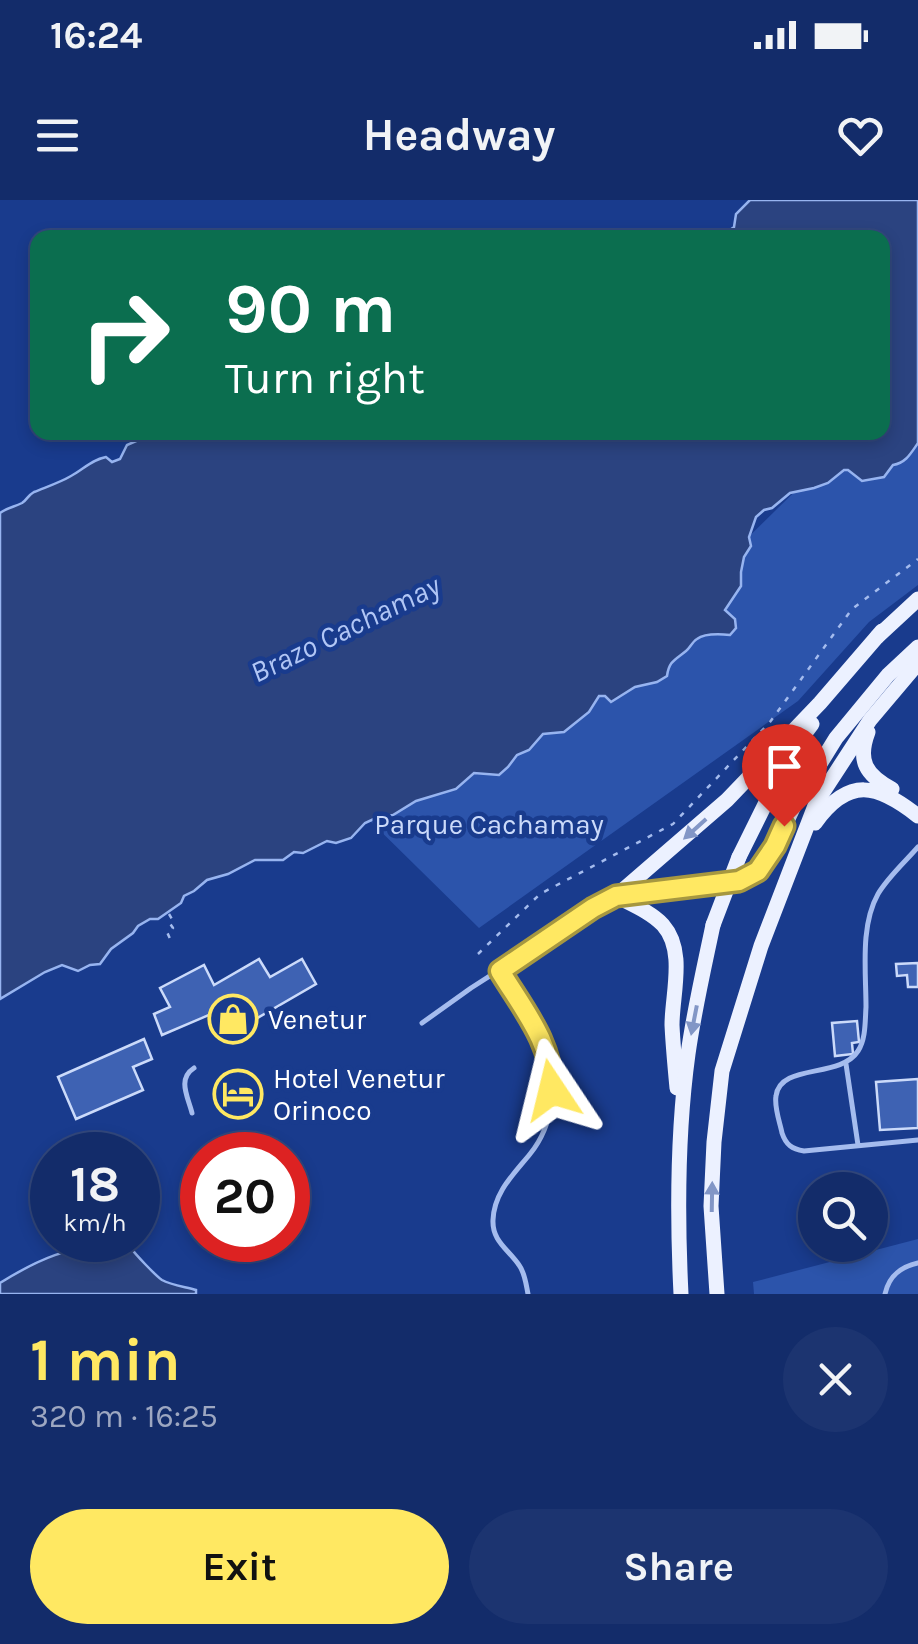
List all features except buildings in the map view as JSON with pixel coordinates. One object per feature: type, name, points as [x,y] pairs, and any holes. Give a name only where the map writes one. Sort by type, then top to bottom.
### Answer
[{"type":"main road","points":[[616,896],[727,800],[882,631],[918,599]]},
{"type":"main road","points":[[681,1294],[677,1211],[681,1122],[688,1052],[713,925],[739,857],[791,752],[882,631]]},
{"type":"main road","points":[[616,896],[739,881],[758,871],[836,738],[888,674],[918,648]]},
{"type":"main road","points":[[717,1294],[711,1206],[722,1071],[761,946],[816,803],[870,720],[918,663]]},
{"type":"main road","points":[[893,694],[868,732],[863,759],[876,780],[918,803]]},
{"type":"main road","points":[[798,846],[826,808],[849,791],[864,790],[894,798],[918,816]]},
{"type":"main road","points":[[616,896],[664,926],[673,945],[676,969],[672,1022],[681,1122]]},
{"type":"lane","points":[[918,848],[879,893],[873,906],[866,936],[866,1024],[861,1046],[846,1063],[789,1078],[775,1099],[784,1138],[792,1148],[804,1151],[918,1140]]},
{"type":"lane","points":[[422,1023],[616,896]]},
{"type":"lane","points":[[500,971],[544,1044],[552,1079],[545,1128],[536,1146],[503,1186],[494,1209],[493,1229],[498,1242],[521,1268],[528,1294]]},
{"type":"lane","points":[[846,1063],[858,1145]]},
{"type":"lane","points":[[192,1113],[184,1084],[185,1076],[194,1068]]},
{"type":"lane","points":[[885,1294],[896,1273],[918,1263]]},
{"type":"path","points":[[478,954],[540,894],[672,824],[770,722],[852,610],[918,559]]},
{"type":"path","points":[[170,914],[172,928],[167,932],[172,942]]},
{"type":"green space","name":"Parque Cachamay","points":[[918,416],[918,585],[869,622],[798,701],[479,928],[357,808],[624,659],[829,458],[867,440],[890,440],[890,429]]},
{"type":"green space","points":[[918,1239],[918,1294],[754,1294],[753,1282],[830,1262],[888,1262],[888,1247]]},
{"type":"water","name":"Brazo Cachamay","points":[[750,200],[918,200],[918,443],[908,457],[893,465],[884,477],[862,481],[844,470],[828,483],[790,493],[756,517],[749,537],[751,546],[744,557],[741,586],[725,610],[735,619],[736,628],[730,635],[697,639],[671,664],[667,676],[657,682],[635,687],[611,702],[599,696],[589,712],[564,732],[543,734],[499,775],[474,773],[456,789],[365,823],[351,838],[336,843],[327,841],[283,860],[255,860],[207,880],[158,919],[138,926],[100,964],[78,971],[62,965],[0,999],[0,513],[96,460],[120,459],[127,445],[138,440],[890,440],[890,230],[730,230],[736,214]]},
{"type":"water","points":[[38,1262],[143,1262],[162,1280],[196,1290],[196,1294],[0,1294],[0,1283]]},
{"type":"place","name":"Venetur","points":[[233,1019]]},
{"type":"place","name":"Hotel Venetur Orinoco","points":[[238,1094]]},
{"type":"route","points":[[552,1090],[550,1060],[544,1044],[500,971],[616,896],[739,881],[758,871],[784,826]]}]
